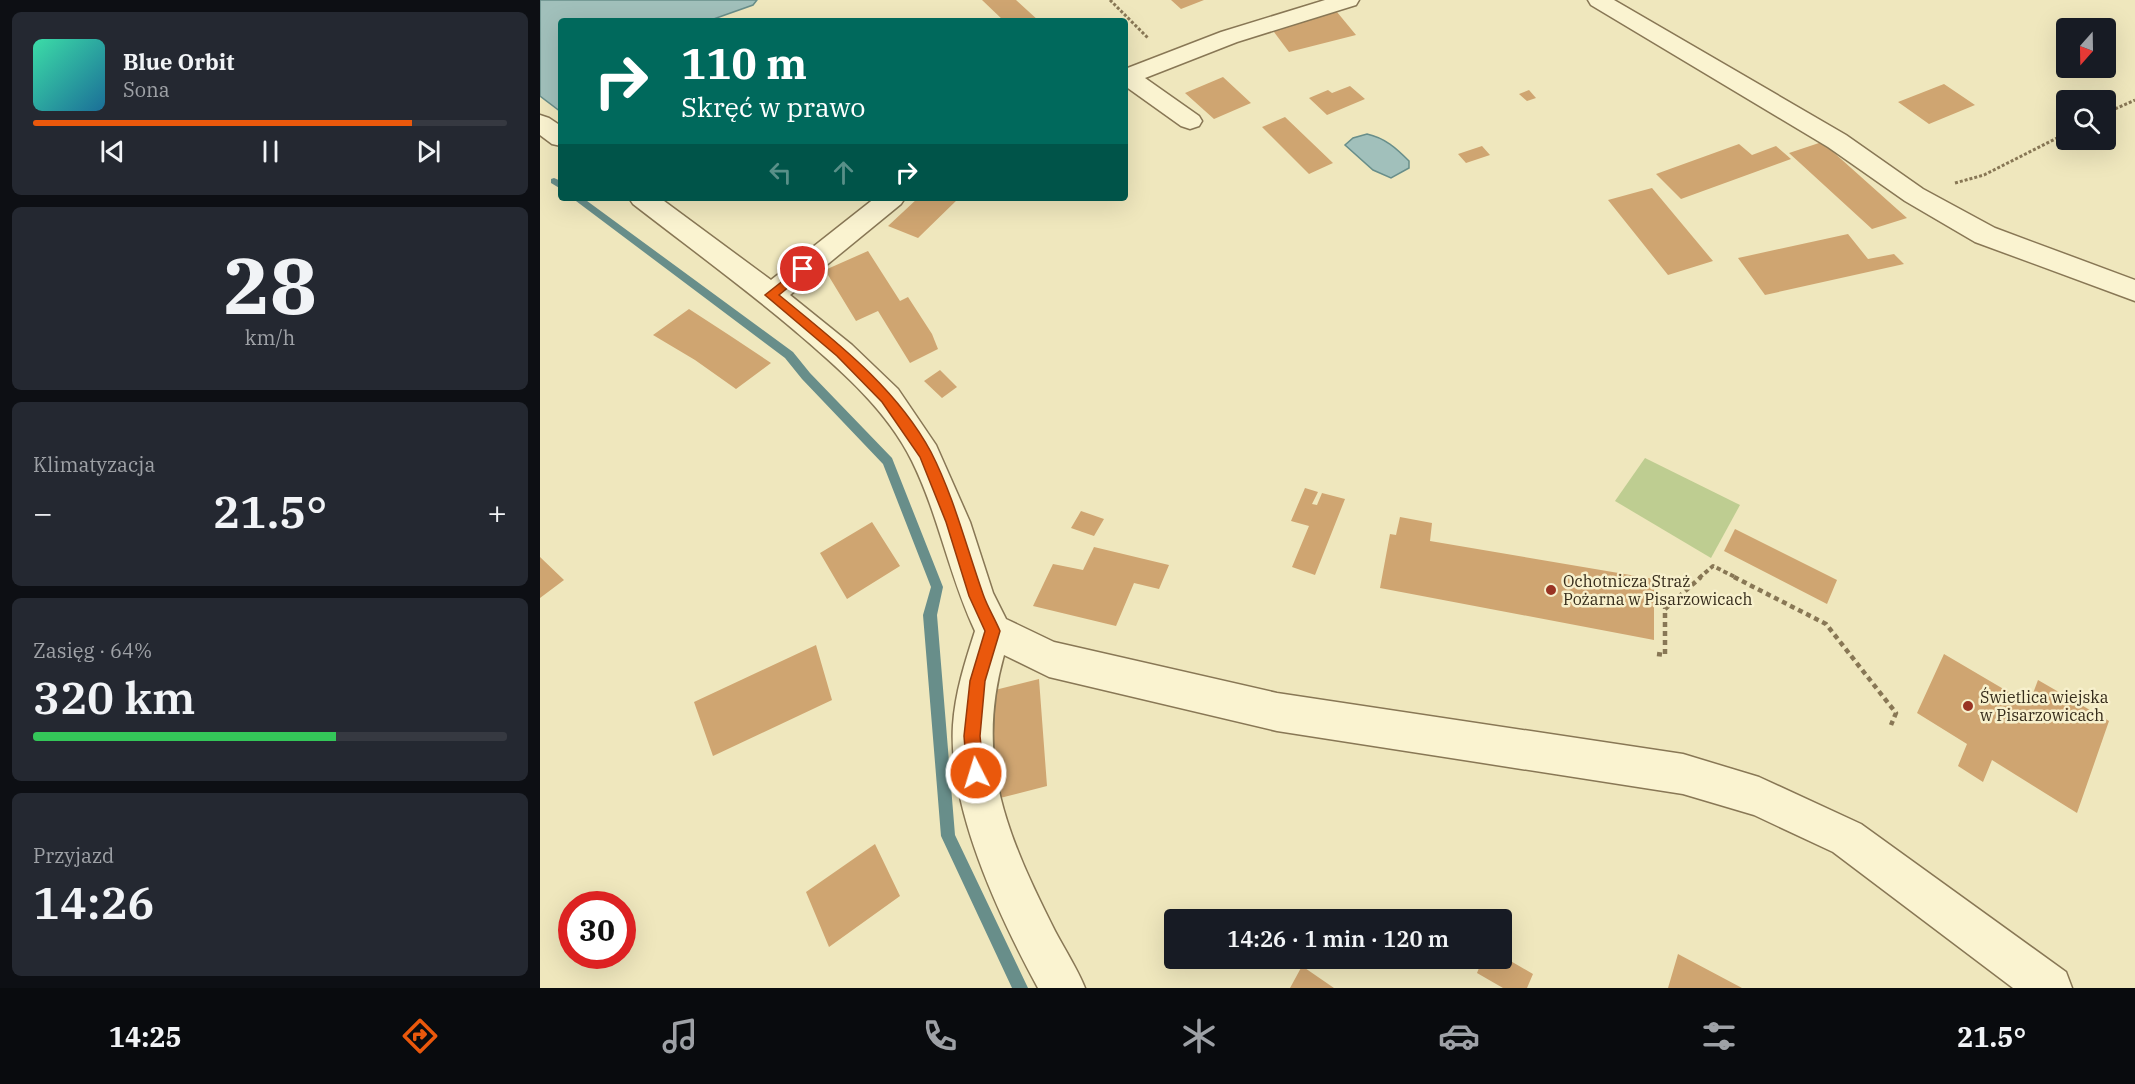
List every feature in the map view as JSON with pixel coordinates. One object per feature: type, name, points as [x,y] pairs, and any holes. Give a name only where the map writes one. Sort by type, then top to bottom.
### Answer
[{"type":"street","points":[[1128,75],[1229,37],[1348,0]]},
{"type":"street","points":[[1599,0],[1837,141],[1914,195],[1985,235],[2135,291]]},
{"type":"street","points":[[1128,77],[1190,121]]},
{"type":"street","points":[[540,123],[558,136]]},
{"type":"street","points":[[646,201],[771,295],[841,353],[887,398],[925,454],[953,522],[976,596],[993,631],[1049,659],[1277,712],[1683,774],[1759,797],[1847,838],[2050,988]]},
{"type":"street","points":[[771,295],[888,201]]},
{"type":"street","points":[[993,631],[977,681],[972,736],[977,792],[1000,862],[1049,967],[1063,988]]},
{"type":"path","points":[[1110,0],[1170,60]]},
{"type":"path","points":[[2116,109],[2135,100]]},
{"type":"path","points":[[1914,195],[1984,175],[2056,139]]},
{"type":"path","points":[[1656,654],[1665,655],[1665,609],[1713,566],[1826,624],[1896,713],[1891,725]]},
{"type":"green space","points":[[1645,458],[1740,505],[1711,558],[1615,501]]},
{"type":"water","points":[[540,0],[757,0],[753,5],[716,18],[558,18],[558,110],[540,96]]},
{"type":"water","points":[[1367,134],[1395,148],[1409,161],[1409,168],[1391,178],[1373,170],[1345,145],[1353,138]]},
{"type":"building","points":[[982,0],[1016,0],[1036,18],[1001,18]]},
{"type":"building","points":[[1171,0],[1204,0],[1181,9]]},
{"type":"building","points":[[1337,12],[1356,35],[1289,52],[1271,28]]},
{"type":"building","points":[[1223,77],[1251,103],[1214,119],[1185,93]]},
{"type":"building","points":[[1944,84],[1975,105],[1929,124],[1898,102]]},
{"type":"building","points":[[1350,86],[1365,99],[1327,115],[1309,98],[1328,90],[1332,93]]},
{"type":"building","points":[[1529,90],[1536,98],[1527,101],[1519,94]]},
{"type":"building","points":[[1285,117],[1333,163],[1309,174],[1262,127]]},
{"type":"building","points":[[1822,142],[1907,218],[1872,229],[1789,153]]},
{"type":"building","points":[[1739,144],[1752,155],[1776,146],[1791,159],[1681,199],[1656,174]]},
{"type":"building","points":[[1482,146],[1490,155],[1466,163],[1458,154]]},
{"type":"building","points":[[1652,188],[1713,261],[1668,275],[1608,200]]},
{"type":"building","points":[[915,201],[956,201],[918,238],[888,226]]},
{"type":"building","points":[[1848,234],[1868,259],[1894,254],[1904,264],[1765,295],[1738,258]]},
{"type":"building","points":[[868,251],[900,301],[908,297],[932,334],[938,349],[910,363],[878,311],[856,321],[825,270]]},
{"type":"building","points":[[689,309],[771,363],[736,389],[695,360],[653,335]]},
{"type":"building","points":[[940,370],[957,387],[942,398],[924,381]]},
{"type":"building","points":[[1305,488],[1318,492],[1312,504],[1317,505],[1322,493],[1345,499],[1315,575],[1292,567],[1309,526],[1291,521]]},
{"type":"building","points":[[1081,511],[1104,519],[1094,536],[1071,528]]},
{"type":"building","name":"Ochotnicza Straż Pożarna w Pisarzowicach","points":[[1400,517],[1432,523],[1430,541],[1654,579],[1654,640],[1380,588],[1390,534],[1396,535]]},
{"type":"building","points":[[872,522],[900,566],[847,599],[820,553]]},
{"type":"building","points":[[1735,529],[1837,580],[1827,604],[1724,551]]},
{"type":"building","points":[[1094,547],[1169,565],[1159,589],[1134,583],[1116,626],[1033,606],[1053,564],[1083,570]]},
{"type":"building","points":[[540,557],[564,580],[540,598]]},
{"type":"building","points":[[816,645],[832,700],[713,756],[694,702]]},
{"type":"building","points":[[1944,654],[2029,704],[2038,680],[2109,721],[2077,813],[1992,760],[1983,782],[1958,766],[1967,744],[1917,713]]},
{"type":"building","points":[[1039,679],[1047,786],[996,799],[991,691]]},
{"type":"building","points":[[875,844],[900,896],[829,947],[806,892]]},
{"type":"building","points":[[1678,954],[1742,988],[1668,988]]},
{"type":"building","points":[[1512,962],[1533,974],[1527,988],[1503,988],[1477,973],[1479,969],[1512,969]]},
{"type":"building","points":[[1300,969],[1306,969],[1334,988],[1290,988]]},
{"type":"waterway","points":[[554,181],[558,184]]},
{"type":"waterway","points":[[581,201],[789,355],[806,376],[888,461],[937,587],[930,615],[948,836],[1020,988]]},
{"type":"place","name":"Ochotnicza Straż Pożarna w Pisarzowicach","points":[[1551,590]]},
{"type":"place","name":"Świetlica wiejska w Pisarzowicach","points":[[1968,706]]},
{"type":"route","points":[[803,269],[771,295],[841,353],[887,398],[925,454],[953,522],[976,596],[993,631],[977,681],[972,736],[976,773]]}]
